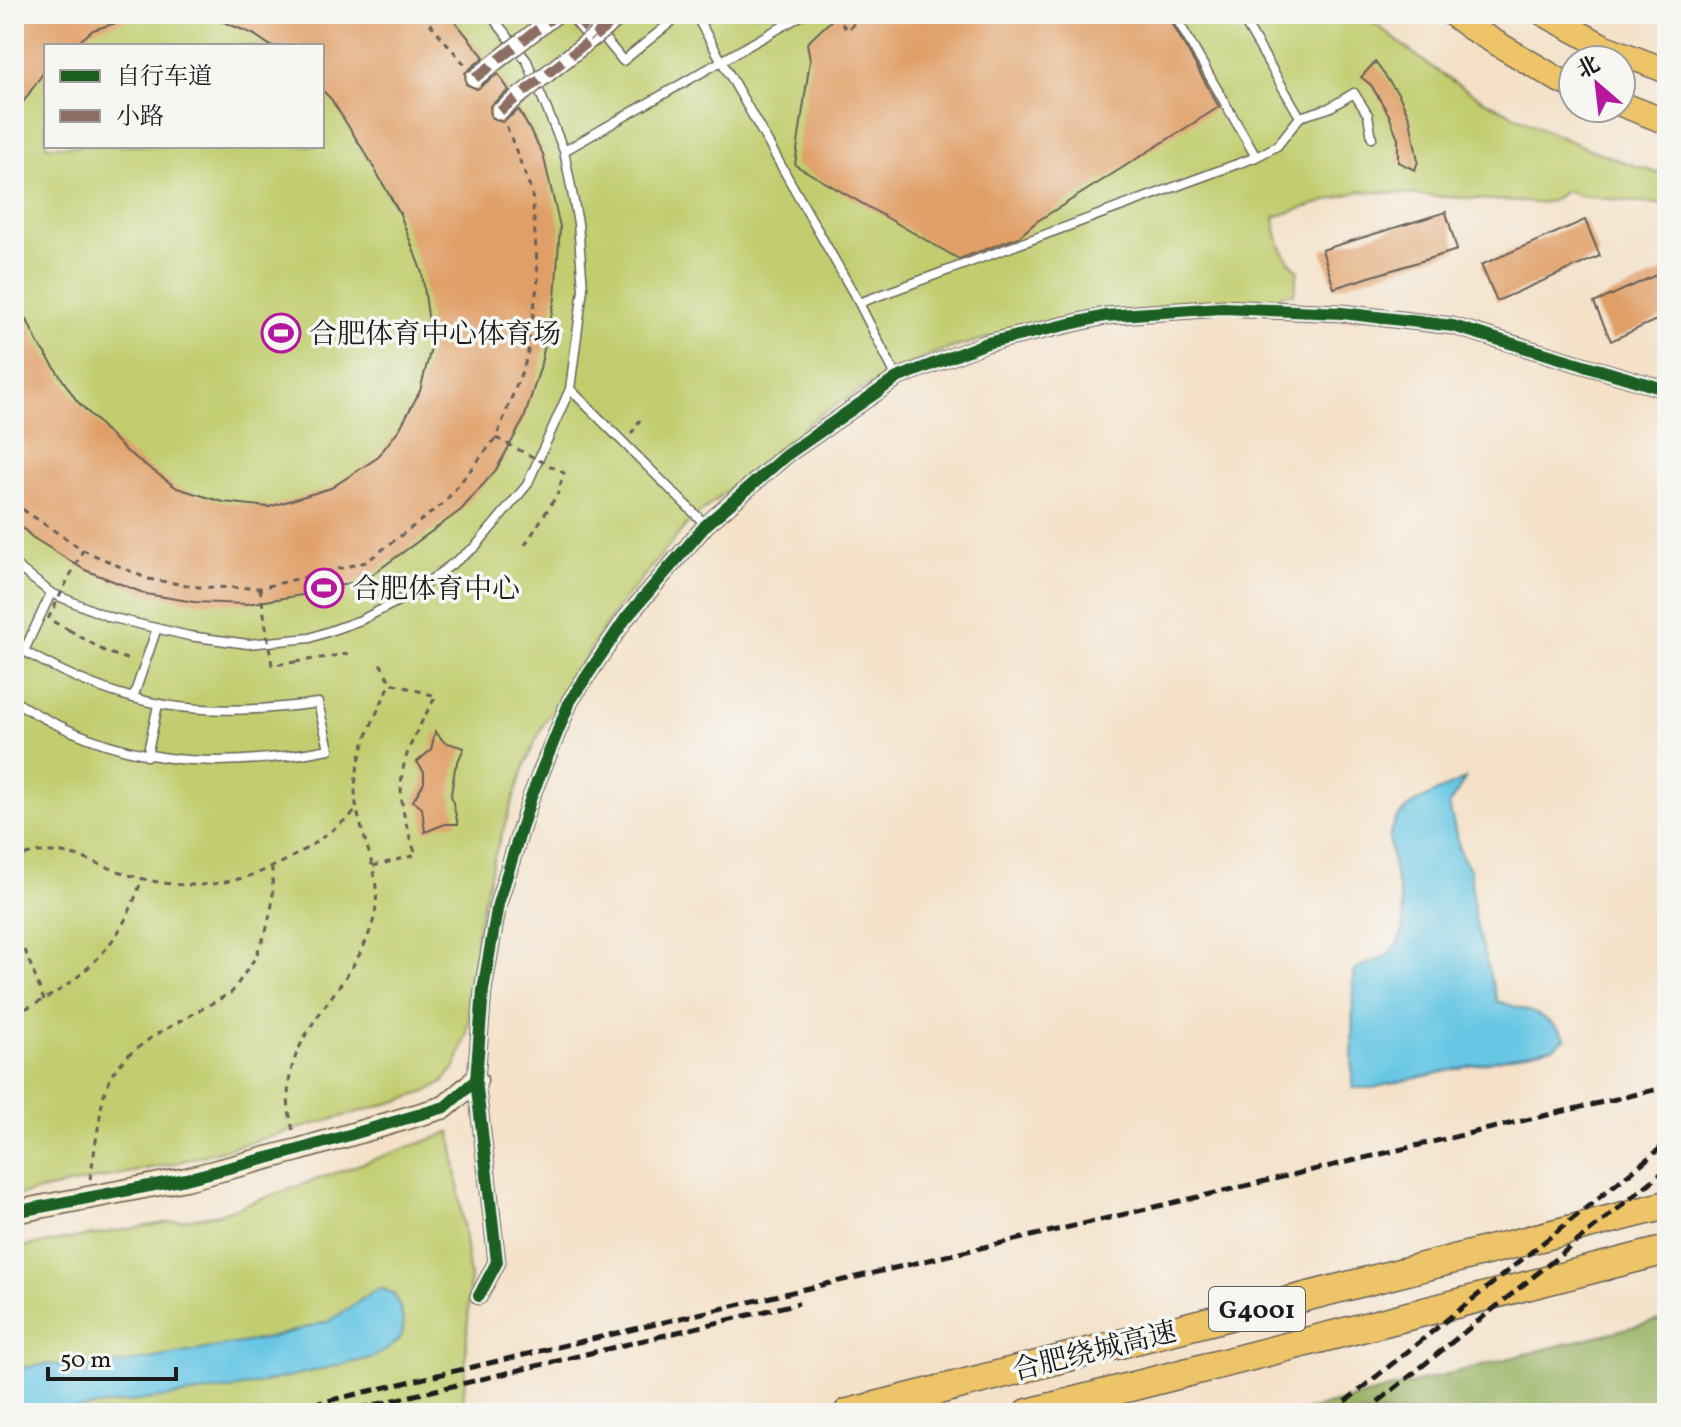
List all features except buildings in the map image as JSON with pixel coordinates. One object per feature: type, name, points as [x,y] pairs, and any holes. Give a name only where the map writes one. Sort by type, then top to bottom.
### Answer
[{"type":"highway","name":"合肥绕城高速","points":[[848,1413],[1667,1205]]},
{"type":"highway","name":"合肥绕城高速","points":[[1028,1413],[1667,1250]]},
{"type":"main road","points":[[1452,14],[1557,79]]},
{"type":"main road","points":[[1544,14],[1605,47],[1667,71]]},
{"type":"main road","points":[[1637,110],[1667,122]]},
{"type":"street","points":[[475,78],[557,14]]},
{"type":"street","points":[[574,14],[594,38]]},
{"type":"street","points":[[500,111],[623,14]]},
{"type":"street","points":[[479,1296],[497,1262],[476,1080],[483,990],[498,904],[531,797],[570,701],[626,618],[706,525],[785,456],[897,378],[987,343],[1105,316],[1222,308],[1342,313],[1453,326],[1667,390]]},
{"type":"street","points":[[14,1212],[186,1179],[298,1150],[445,1107],[476,1080]]},
{"type":"lane","points":[[14,564],[51,593],[109,617],[189,636],[248,644],[310,638],[361,620],[412,594],[475,547],[527,485],[570,389],[583,289],[578,223],[564,151],[527,61],[490,14]]},
{"type":"lane","points":[[585,14],[623,61],[681,14]]},
{"type":"lane","points":[[695,14],[859,303],[897,378]]},
{"type":"lane","points":[[564,151],[804,14]]},
{"type":"lane","points":[[1174,14],[1256,157]]},
{"type":"lane","points":[[1240,14],[1300,117]]},
{"type":"lane","points":[[859,303],[1256,157],[1277,146],[1300,117],[1329,108],[1354,93],[1368,115],[1372,138]]},
{"type":"lane","points":[[570,389],[706,525]]},
{"type":"lane","points":[[14,663],[24,651],[51,593]]},
{"type":"lane","points":[[133,698],[157,628]]},
{"type":"lane","points":[[14,701],[53,723],[147,756],[210,763],[277,759],[329,749],[318,703],[260,711],[158,705],[101,689],[61,672],[24,651]]},
{"type":"lane","points":[[147,756],[158,705]]},
{"type":"path","points":[[422,14],[475,78]]},
{"type":"path","points":[[834,14],[847,30],[864,14]]},
{"type":"path","points":[[14,501],[83,550],[148,579],[199,587],[260,588],[366,562],[444,503],[496,438],[527,358],[538,279],[532,192],[500,111]]},
{"type":"path","points":[[496,438],[564,473],[557,495],[525,545]]},
{"type":"path","points":[[83,550],[48,619],[106,652],[145,664]]},
{"type":"path","points":[[260,588],[272,665],[353,653]]},
{"type":"path","points":[[373,866],[416,855],[404,821],[400,782],[410,742],[436,696],[391,683],[380,663]]},
{"type":"path","points":[[298,1150],[289,1117],[289,1085],[294,1059],[322,1007],[360,956],[372,927],[378,896],[355,792],[369,729],[391,683]]},
{"type":"path","points":[[14,860],[44,850],[64,852],[142,879],[181,886],[213,884],[247,878],[272,869],[304,851],[357,810]]},
{"type":"path","points":[[87,1200],[103,1097],[111,1075],[127,1056],[152,1037],[232,992],[255,958],[266,932],[273,900],[272,869]]},
{"type":"path","points":[[14,1013],[44,1000],[98,957],[116,936],[131,909],[142,879]]},
{"type":"path","points":[[25,950],[44,1000]]},
{"type":"green space","name":"合肥体育中心","points":[[14,14],[1363,14],[1437,71],[1484,100],[1574,142],[1667,176],[1667,205],[1579,196],[1566,191],[1552,201],[1538,203],[1360,191],[1274,217],[1281,246],[1298,270],[1294,294],[1282,294],[1277,301],[1045,322],[931,354],[867,386],[815,418],[688,523],[613,613],[543,725],[526,762],[494,857],[478,925],[467,1033],[456,1066],[443,1082],[426,1092],[401,1100],[176,1163],[14,1196]]},
{"type":"green space","points":[[451,1132],[470,1277],[463,1413],[14,1413],[14,1248],[219,1214]]},
{"type":"green space","points":[[1667,1318],[1667,1413],[1295,1413]]},
{"type":"water","points":[[1465,779],[1449,805],[1461,855],[1470,869],[1475,921],[1497,1001],[1543,1018],[1566,1038],[1554,1047],[1372,1088],[1352,1088],[1353,973],[1392,951],[1403,930],[1390,844],[1393,826],[1399,816],[1420,800]]},
{"type":"water","points":[[379,1288],[393,1293],[403,1325],[399,1339],[371,1358],[238,1388],[42,1413],[14,1413],[16,1369],[47,1364],[96,1368],[269,1338],[329,1321]]},
{"type":"railway","points":[[276,1413],[1667,1087]]},
{"type":"railway","points":[[1331,1413],[1667,1143]]},
{"type":"railway","points":[[1364,1413],[1667,1169]]},
{"type":"railway","points":[[340,1413],[799,1303]]},
{"type":"marked path","points":[[475,78],[557,14]]},
{"type":"marked path","points":[[574,14],[594,38]]},
{"type":"marked path","points":[[500,111],[623,14]]},
{"type":"cycle path","points":[[479,1296],[497,1262],[476,1080],[483,990],[498,904],[531,797],[570,701],[626,618],[706,525],[785,456],[897,378],[987,343],[1105,316],[1222,308],[1342,313],[1453,326],[1667,390]]},
{"type":"cycle path","points":[[14,1212],[186,1179],[298,1150],[445,1107],[476,1080]]},
{"type":"place","name":"合肥体育中心体育场","points":[[281,333]]},
{"type":"place","name":"合肥体育中心","points":[[324,588]]}]
